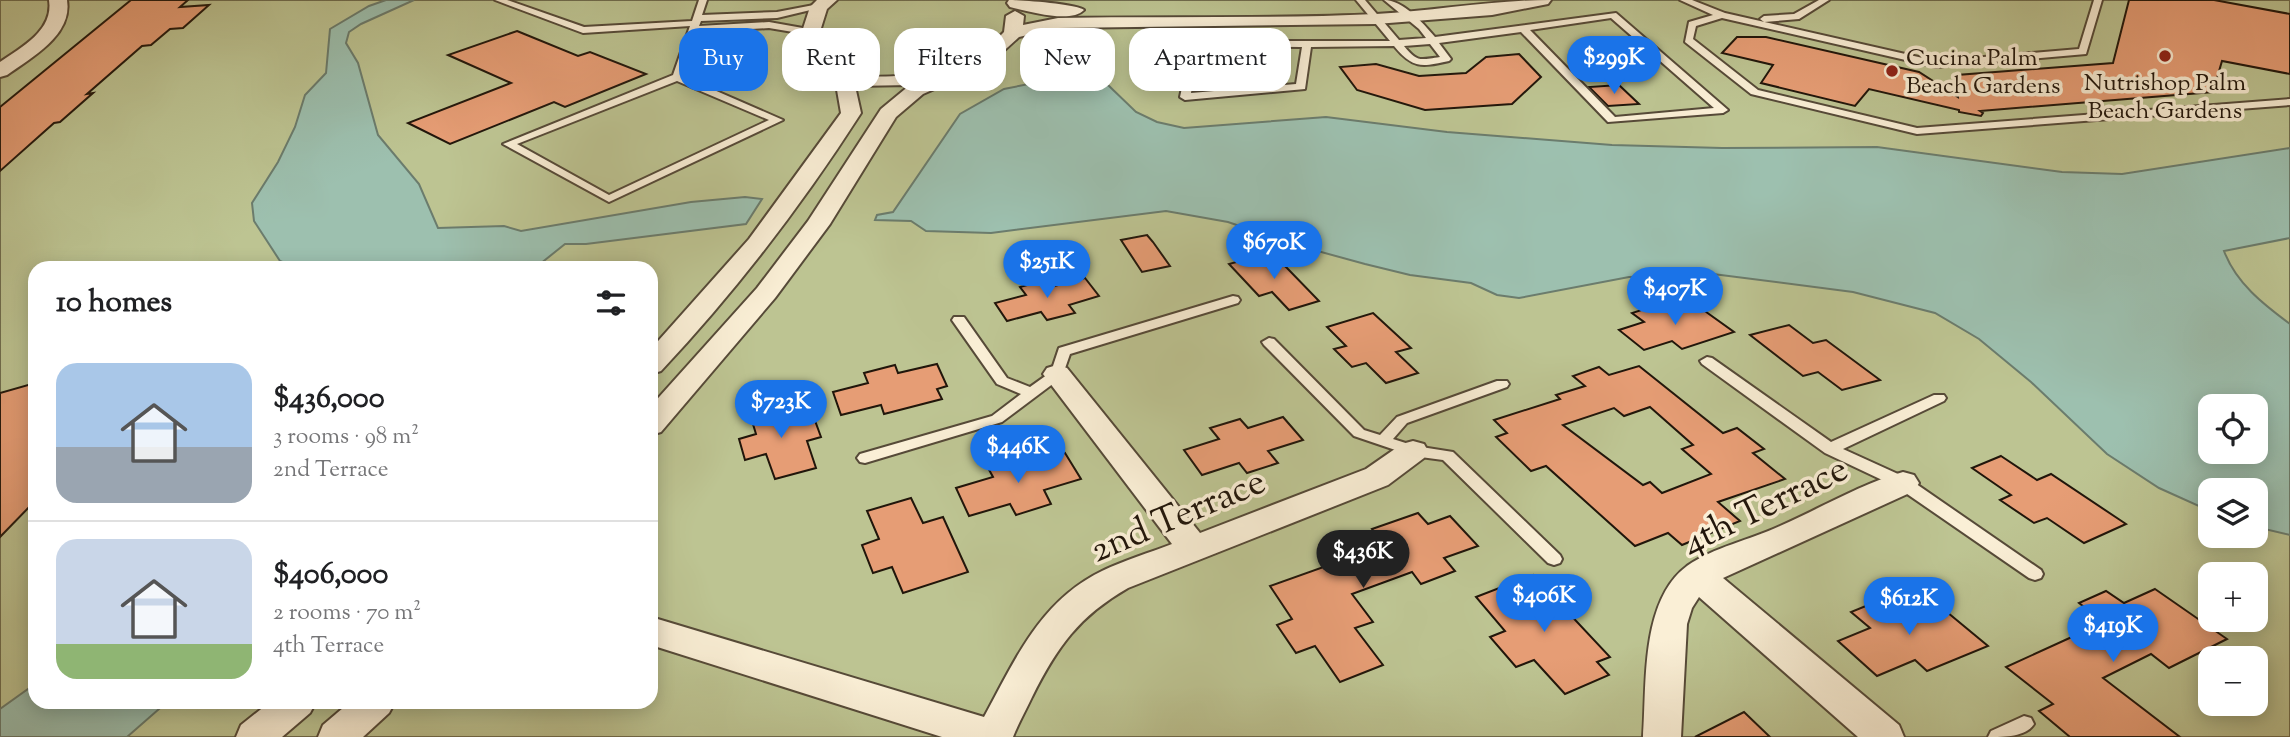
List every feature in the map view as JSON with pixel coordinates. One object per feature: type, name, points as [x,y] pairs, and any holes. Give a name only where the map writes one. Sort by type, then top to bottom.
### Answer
[{"type":"street","points":[[0,71],[52,29],[60,17],[61,7],[58,0]]},
{"type":"street","points":[[1013,33],[1016,2],[1058,10],[1420,0]]},
{"type":"street","points":[[1006,39],[1013,33],[1058,23],[1376,19],[1492,10],[1542,0]]},
{"type":"street","points":[[813,28],[824,4]]},
{"type":"street","points":[[658,357],[729,279],[783,212],[851,113],[848,91]]},
{"type":"street","points":[[658,417],[698,374],[773,283],[824,215],[888,113],[915,91]]},
{"type":"street","points":[[1057,374],[1194,548]]},
{"type":"street","name":"2nd Terrace","points":[[993,737],[1052,631],[1065,615],[1098,589],[1116,579],[1377,477],[1398,446]]},
{"type":"street","name":"4th Terrace","points":[[1662,737],[1669,624],[1680,598],[1698,576],[1722,562],[1789,536],[1903,483]]},
{"type":"street","points":[[1698,576],[1885,737]]},
{"type":"street","points":[[658,633],[993,737]]},
{"type":"street","points":[[255,737],[289,709]]},
{"type":"street","points":[[337,737],[368,709]]},
{"type":"lane","points":[[499,0],[583,30],[777,15],[824,4]]},
{"type":"lane","points":[[1684,0],[1722,15],[1936,64],[2083,52],[2098,0]]},
{"type":"lane","points":[[1748,20],[1796,17],[1825,0]]},
{"type":"lane","points":[[677,77],[779,120],[610,199],[508,144],[677,77],[705,1]]},
{"type":"lane","points":[[1362,2],[1411,60],[1421,63],[1446,59],[1422,27],[1389,1]]},
{"type":"lane","points":[[1307,44],[1301,87],[1185,97],[1195,43],[1433,41],[1522,28],[1613,15],[1723,110],[1612,120],[1522,28]]},
{"type":"lane","points":[[1722,15],[1692,24],[1688,40],[1755,92],[1917,131],[2290,102]]},
{"type":"lane","points":[[695,23],[783,28]]},
{"type":"lane","points":[[865,458],[997,419],[1057,374],[1064,351],[1233,300]]},
{"type":"lane","points":[[959,320],[1002,381],[1031,393]]},
{"type":"lane","points":[[1269,342],[1359,433],[1398,446],[1448,456],[1554,559]]},
{"type":"lane","points":[[1707,361],[1830,449],[1903,483],[2035,574]]},
{"type":"lane","points":[[1398,446],[1402,420],[1502,384]]},
{"type":"lane","points":[[1830,449],[1939,398]]},
{"type":"lane","points":[[1998,737],[2024,723]]},
{"type":"green space","points":[[0,0],[2290,0],[2290,737],[0,737]]},
{"type":"shaded area","points":[[386,0],[414,0],[361,24],[349,32],[346,43],[358,63],[378,135],[419,184],[438,228],[504,226],[521,231],[691,202],[745,197],[762,199],[746,224],[586,244],[565,244],[544,261],[280,261],[254,221],[252,203],[278,162],[295,127],[305,95],[326,73],[330,29],[369,6]]},
{"type":"shaded area","points":[[1020,86],[1020,91],[1114,91],[1136,112],[1157,122],[1184,128],[1326,117],[1447,132],[1612,145],[1722,148],[1877,147],[2062,172],[2122,174],[2290,148],[2290,238],[2224,251],[2243,283],[2260,301],[2290,324],[2290,535],[2268,530],[2268,478],[2198,478],[2198,506],[2159,488],[2107,454],[2031,382],[1979,339],[1935,313],[1853,292],[1713,274],[1629,277],[1519,298],[1497,295],[1471,283],[1410,275],[1365,264],[1292,244],[1228,222],[1166,211],[991,233],[926,231],[911,221],[875,220],[877,215],[893,212],[960,114],[1000,91],[1006,91],[1006,89]]},
{"type":"shaded area","points":[[28,689],[28,709],[159,709],[127,737],[0,737],[0,709]]},
{"type":"building","points":[[131,0],[188,0],[180,7],[209,5],[183,28],[170,29],[151,45],[142,46],[87,94],[93,93],[0,171],[0,107]]},
{"type":"building","points":[[2129,0],[2214,0],[2290,14],[2290,74],[2222,61],[2213,92],[1980,111],[1983,113],[1981,116],[1869,89],[1855,106],[1761,83],[1773,65],[1722,53],[1737,37],[1766,37],[1919,72],[1958,97],[1957,75],[2113,63]]},
{"type":"building","points":[[517,31],[578,56],[590,52],[646,74],[565,107],[554,102],[450,144],[408,123],[511,83],[448,55]]},
{"type":"building","points":[[1519,54],[1541,77],[1512,104],[1425,110],[1357,90],[1340,67],[1376,64],[1419,76],[1466,73],[1486,57]]},
{"type":"building","points":[[1619,85],[1639,104],[1608,106],[1589,87]]},
{"type":"building","points":[[1147,235],[1170,266],[1142,272],[1121,240]]},
{"type":"building","points":[[1270,253],[1319,301],[1289,310],[1272,292],[1259,296],[1229,264]]},
{"type":"building","points":[[1085,278],[1099,296],[1069,305],[1075,313],[1047,320],[1041,312],[1007,321],[995,303],[1026,295],[1020,287],[1049,279],[1054,286]]},
{"type":"building","points":[[1695,304],[1734,332],[1682,349],[1672,341],[1644,350],[1619,330],[1644,322],[1632,313],[1657,305],[1666,312]]},
{"type":"building","points":[[1373,313],[1411,348],[1396,352],[1418,373],[1386,383],[1366,363],[1352,367],[1334,349],[1346,346],[1327,327]]},
{"type":"building","points":[[1789,325],[1813,343],[1826,340],[1880,380],[1842,390],[1818,372],[1803,376],[1750,335]]},
{"type":"building","points":[[937,364],[947,386],[937,389],[942,399],[884,414],[881,405],[841,415],[833,392],[868,383],[864,373],[895,365],[898,373]]},
{"type":"building","points":[[1639,366],[1723,433],[1737,428],[1764,449],[1753,453],[1785,479],[1718,502],[1740,521],[1682,545],[1668,533],[1635,546],[1546,466],[1531,471],[1496,437],[1507,433],[1494,420],[1560,399],[1556,395],[1585,386],[1573,376],[1599,367],[1609,375]],"holes":[[[1650,407],[1693,445],[1682,449],[1711,474],[1662,493],[1650,482],[1643,485],[1563,425],[1614,408],[1624,416]]]},
{"type":"building","points":[[28,385],[28,508],[0,537],[0,393]]},
{"type":"building","points":[[789,401],[796,422],[814,418],[821,437],[807,441],[816,468],[775,479],[766,454],[745,460],[739,439],[756,434],[749,411]]},
{"type":"building","points":[[1283,417],[1303,440],[1268,451],[1278,463],[1247,473],[1239,463],[1202,475],[1184,450],[1219,439],[1210,428],[1240,419],[1248,428]]},
{"type":"building","points":[[1065,453],[1081,479],[1044,490],[1051,504],[1016,515],[1010,504],[969,516],[956,488],[993,477],[987,466],[1021,455],[1026,464]]},
{"type":"building","points":[[2001,456],[2037,480],[2051,474],[2126,524],[2084,543],[2047,518],[2034,523],[2000,500],[2011,495],[1972,468]]},
{"type":"building","points":[[911,498],[923,523],[943,517],[968,572],[903,593],[892,567],[873,573],[862,545],[879,539],[867,511]]},
{"type":"building","points":[[1418,513],[1428,524],[1450,516],[1478,546],[1444,558],[1455,571],[1421,584],[1412,572],[1352,594],[1373,622],[1355,628],[1383,665],[1340,682],[1315,646],[1296,653],[1277,625],[1292,619],[1270,586],[1383,543],[1372,529]]},
{"type":"building","points":[[1533,575],[1610,657],[1597,662],[1609,675],[1565,694],[1534,660],[1516,667],[1490,637],[1505,631],[1476,597]]},
{"type":"building","points":[[2155,589],[2198,619],[2198,632],[2217,632],[2227,639],[2213,646],[2198,646],[2198,654],[2169,668],[2151,654],[2103,678],[2180,737],[2070,737],[2039,711],[2053,704],[2006,667],[2074,636],[2071,634],[2101,620],[2079,603],[2106,591],[2124,603]]},
{"type":"building","points":[[1930,598],[1988,646],[1927,671],[1915,660],[1877,676],[1838,641],[1870,628],[1851,612],[1883,599],[1897,611]]},
{"type":"building","points":[[1744,712],[1770,737],[1695,737]]},
{"type":"place","name":"Nutrishop Palm Beach Gardens","points":[[2165,56]]},
{"type":"place","name":"Cucina Palm Beach Gardens","points":[[1892,71]]}]
